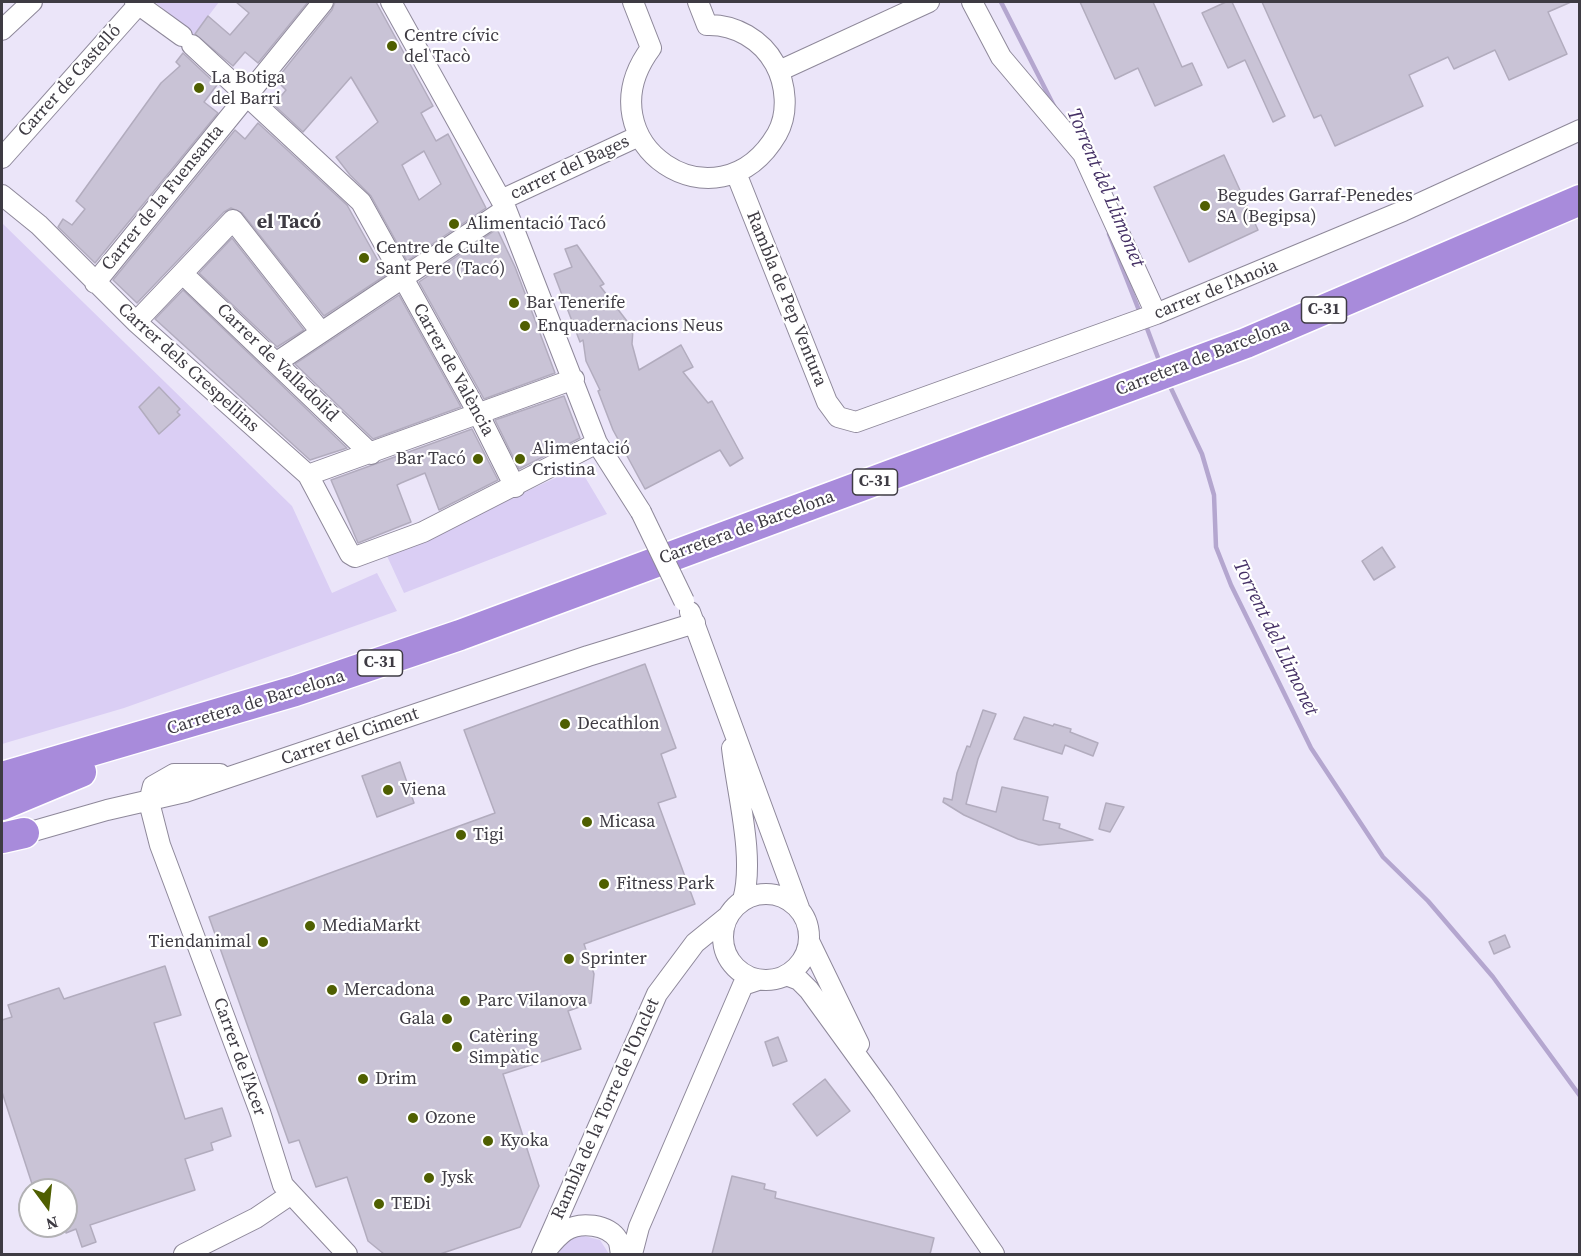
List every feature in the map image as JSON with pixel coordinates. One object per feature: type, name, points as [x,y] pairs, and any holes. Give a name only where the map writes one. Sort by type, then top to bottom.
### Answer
[{"type":"highway","name":"Carretera de Barcelona","points":[[2,777],[164,732],[295,691],[460,635],[613,576],[1246,343],[1580,200]]},
{"type":"highway","points":[[2,805],[58,780],[132,754],[164,732]]},
{"type":"street","points":[[2,30],[32,2]]},
{"type":"street","name":"Carrer de la Fuensanta","points":[[95,283],[322,2]]},
{"type":"street","points":[[391,2],[504,205],[574,379],[597,443],[641,512],[695,623],[807,925],[809,941],[883,1092]]},
{"type":"street","points":[[633,2],[651,48],[638,69],[633,83],[632,116],[639,136],[655,158],[676,172],[703,178],[736,173],[758,160],[779,130],[785,99],[779,71],[772,58],[751,37],[724,26],[707,25],[698,2]]},
{"type":"street","points":[[779,71],[929,2]]},
{"type":"street","points":[[972,2],[1001,57],[1083,154],[1156,314]]},
{"type":"street","name":"Carrer de València","points":[[137,3],[187,41],[361,202],[515,487]]},
{"type":"street","name":"Carrer de Castelló","points":[[2,158],[137,3]]},
{"type":"street","name":"carrer de l'Anoia","points":[[843,420],[856,422],[1156,314],[1403,212],[1580,130]]},
{"type":"street","name":"carrer del Bages","points":[[277,362],[402,279],[504,205],[639,136]]},
{"type":"street","name":"Rambla de Pep Ventura","points":[[736,173],[828,402],[838,417],[843,420]]},
{"type":"street","name":"Carrer dels Crespellins","points":[[2,195],[39,225],[136,322],[308,476],[350,554],[355,557],[423,532],[515,487]]},
{"type":"street","points":[[136,322],[233,220],[321,332]]},
{"type":"street","name":"Carrer de Valladolid","points":[[183,274],[371,454]]},
{"type":"street","points":[[308,476],[574,379]]},
{"type":"street","points":[[515,487],[597,443]]},
{"type":"street","name":"Carrer del Ciment","points":[[148,802],[153,786],[174,774],[238,774],[588,656],[695,623]]},
{"type":"street","points":[[728,716],[747,884],[743,900],[727,917],[722,932],[727,958],[739,971],[758,980]]},
{"type":"street","points":[[9,837],[107,810],[148,802]]},
{"type":"street","name":"Carrer de l'Acer","points":[[148,802],[160,846],[260,1112],[283,1185],[347,1254]]},
{"type":"street","points":[[743,900],[767,893],[780,896],[799,908]]},
{"type":"street","name":"Rambla de la Torre de l'Onclet","points":[[543,1253],[657,994],[694,943],[727,917]]},
{"type":"street","points":[[786,975],[804,957],[809,941]]},
{"type":"street","points":[[543,1253],[566,1231],[579,1226],[594,1226],[608,1231],[630,1254],[690,1103],[742,985],[786,975],[799,980],[809,990],[883,1092],[994,1254]]},
{"type":"street","points":[[184,1254],[256,1218],[290,1195]]},
{"type":"shaded area","points":[[155,2],[219,2],[194,35]]},
{"type":"shaded area","points":[[2,223],[292,506],[332,593],[377,573],[397,611],[124,708],[2,744]]},
{"type":"shaded area","points":[[579,467],[607,514],[404,593],[387,556]]},
{"type":"shaded area","points":[[580,1235],[600,1240],[609,1254],[558,1254],[566,1241]]},
{"type":"building","points":[[236,2],[308,2],[258,63],[245,52],[233,66],[195,34],[208,16],[230,35],[249,13]]},
{"type":"building","points":[[335,2],[376,2],[433,106],[421,113],[436,141],[448,134],[486,208],[407,261],[371,196],[336,157],[378,122],[351,77],[303,132],[274,105],[286,90],[276,80],[332,10]],"holes":[[[424,151],[441,184],[419,200],[402,165]]]},
{"type":"building","points":[[1080,2],[1153,2],[1182,67],[1192,63],[1202,85],[1155,106],[1138,68],[1115,79]]},
{"type":"building","points":[[1226,2],[1232,2],[1285,116],[1273,122],[1245,60],[1228,68],[1202,13]]},
{"type":"building","points":[[1262,2],[1571,2],[1548,12],[1567,54],[1509,80],[1495,50],[1454,69],[1448,57],[1409,75],[1423,106],[1335,146],[1321,115],[1314,118]]},
{"type":"building","points":[[183,53],[217,85],[204,102],[218,113],[95,263],[58,227],[63,219],[72,225],[85,209],[76,201],[161,83],[180,66],[176,62]]},
{"type":"building","points":[[258,123],[347,205],[386,275],[324,316],[242,213],[231,208],[224,212],[137,303],[113,280],[235,130],[245,139]]},
{"type":"building","name":"Begudes Garraf-Penedes SA (Begipsa)","points":[[1224,155],[1258,230],[1189,262],[1154,187]]},
{"type":"building","points":[[497,229],[515,267],[555,373],[484,399],[419,282]]},
{"type":"building","points":[[232,238],[304,330],[277,347],[199,273]]},
{"type":"building","points":[[577,245],[604,284],[600,286],[633,329],[632,344],[639,370],[681,345],[693,367],[683,372],[708,403],[712,401],[743,458],[730,466],[720,450],[645,489],[613,430],[598,391],[600,390],[586,361],[583,340],[580,342],[554,274],[572,267],[565,249]]},
{"type":"building","points":[[183,290],[347,448],[310,460],[155,319]]},
{"type":"building","points":[[399,295],[461,407],[373,439],[295,364]]},
{"type":"building","points":[[159,387],[180,409],[177,412],[180,415],[159,434],[139,407]]},
{"type":"building","points":[[564,396],[580,438],[519,469],[495,420]]},
{"type":"building","points":[[472,429],[498,480],[439,510],[425,473],[401,483],[397,485],[411,522],[358,543],[331,480]]},
{"type":"building","points":[[1382,547],[1395,567],[1374,580],[1362,561]]},
{"type":"building","points":[[645,664],[676,748],[661,754],[676,797],[658,803],[695,904],[584,944],[594,974],[591,1003],[568,1011],[581,1049],[503,1074],[539,1186],[520,1227],[440,1254],[384,1254],[368,1241],[347,1177],[316,1187],[299,1140],[289,1143],[209,917],[495,813],[464,730]]},
{"type":"building","points":[[983,710],[996,714],[978,759],[966,804],[996,812],[1002,787],[1048,797],[1043,820],[1060,824],[1059,828],[1093,840],[1039,845],[1018,839],[964,815],[943,802],[944,798],[952,800],[957,773],[967,746],[970,747]]},
{"type":"building","points":[[1024,717],[1071,729],[1070,732],[1098,743],[1093,756],[1065,745],[1062,754],[1014,739]]},
{"type":"building","name":"Viena","points":[[400,762],[414,803],[377,817],[362,776]]},
{"type":"building","points":[[1106,803],[1124,807],[1110,832],[1099,829]]},
{"type":"building","points":[[1505,935],[1510,947],[1494,954],[1489,942]]},
{"type":"building","points":[[165,966],[181,1015],[154,1023],[185,1119],[222,1108],[231,1136],[211,1143],[213,1150],[185,1159],[195,1190],[90,1225],[96,1242],[82,1247],[78,1235],[78,1178],[30,1178],[2,1092],[2,1020],[12,1017],[8,1005],[59,988],[64,999]]},
{"type":"building","points":[[778,1037],[787,1061],[773,1066],[765,1042]]},
{"type":"building","points":[[825,1079],[850,1111],[817,1136],[793,1104]]},
{"type":"building","points":[[732,1176],[765,1184],[764,1189],[776,1192],[775,1198],[934,1238],[930,1254],[712,1254]]},
{"type":"waterway","name":"Torrent del Llimonet","points":[[1001,2],[1055,108]]},
{"type":"waterway","name":"Torrent del Llimonet","points":[[1109,234],[1140,313]]},
{"type":"waterway","name":"Torrent del Llimonet","points":[[1145,323],[1160,363]]},
{"type":"waterway","name":"Torrent del Llimonet","points":[[1168,382],[1202,454],[1214,495],[1216,547],[1231,585],[1311,748],[1383,857],[1428,901],[1493,977],[1580,1096]]},
{"type":"place","name":"Centre cívic del Tacò","points":[[392,46]]},
{"type":"place","name":"La Botiga del Barri","points":[[199,88]]},
{"type":"place","name":"Begudes Garraf-Penedes SA (Begipsa)","points":[[1205,206]]},
{"type":"place","name":"Alimentació Tacó","points":[[454,224]]},
{"type":"place","name":"Centre de Culte Sant Pere (Tacó)","points":[[364,258]]},
{"type":"place","name":"Bar Tenerife","points":[[514,303]]},
{"type":"place","name":"Enquadernacions Neus","points":[[525,326]]},
{"type":"place","name":"Bar Tacó","points":[[478,459]]},
{"type":"place","name":"Alimentació Cristina","points":[[520,459]]},
{"type":"place","name":"Decathlon","points":[[565,724]]},
{"type":"place","name":"Viena","points":[[388,790]]},
{"type":"place","name":"Micasa","points":[[587,822]]},
{"type":"place","name":"Tigi","points":[[461,835]]},
{"type":"place","name":"Fitness Park","points":[[604,884]]},
{"type":"place","name":"MediaMarkt","points":[[310,926]]},
{"type":"place","name":"Tiendanimal","points":[[263,942]]},
{"type":"place","name":"Sprinter","points":[[569,959]]},
{"type":"place","name":"Mercadona","points":[[332,990]]},
{"type":"place","name":"Parc Vilanova","points":[[465,1001]]},
{"type":"place","name":"Gala","points":[[447,1019]]},
{"type":"place","name":"Catèring Simpàtic","points":[[457,1047]]},
{"type":"place","name":"Drim","points":[[363,1079]]},
{"type":"place","name":"Ozone","points":[[413,1118]]},
{"type":"place","name":"Kyoka","points":[[488,1141]]},
{"type":"place","name":"Jysk","points":[[429,1178]]},
{"type":"place","name":"TEDi","points":[[379,1204]]},
{"type":"district","name":"el Tacó","points":[[289,223]]}]
